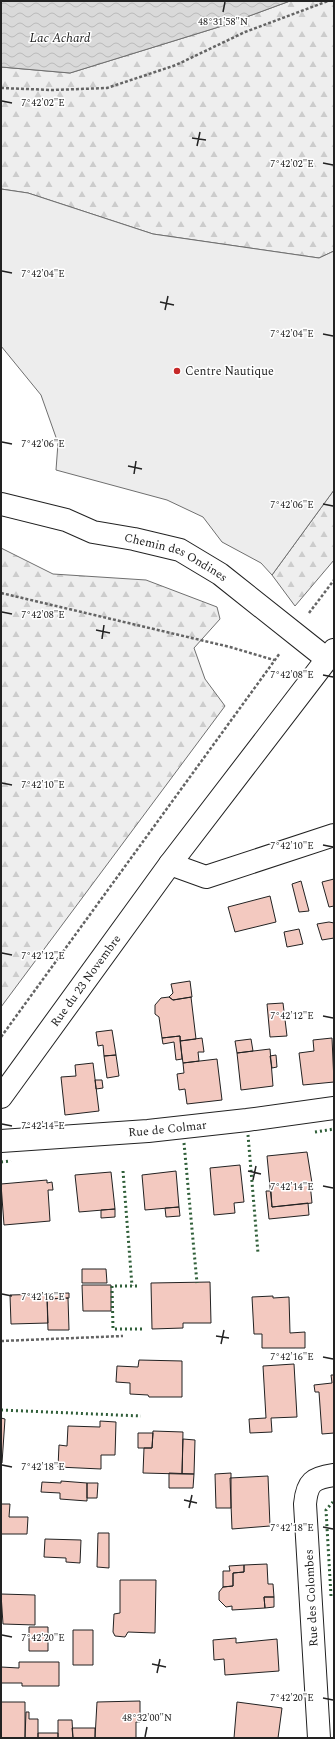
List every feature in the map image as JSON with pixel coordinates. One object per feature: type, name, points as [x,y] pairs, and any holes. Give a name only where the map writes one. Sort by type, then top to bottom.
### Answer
[{"type":"street","name":"Chemin des Ondines","points":[[1,504],[66,520],[93,532],[134,539],[180,550],[220,574],[330,654]]},
{"type":"street","name":"Rue du 23 Novembre","points":[[1,1097],[170,864],[330,654]]},
{"type":"street","points":[[170,864],[206,877],[334,835]]},
{"type":"street","name":"Rue de Colmar","points":[[1,1141],[148,1131],[247,1120],[334,1108]]},
{"type":"street","name":"Rue des Colombes","points":[[319,1738],[305,1504],[306,1494],[310,1485],[315,1479],[334,1475]]},
{"type":"path","points":[[1,88],[52,90],[107,88],[176,65],[245,32],[328,1]]},
{"type":"path","points":[[1,593],[230,647],[274,660],[1,1038]]},
{"type":"path","points":[[1,1341],[123,1336]]},
{"type":"green space","points":[[290,1],[334,1],[334,251],[319,258],[153,234],[28,193],[1,189],[1,67],[70,73],[222,26]]},
{"type":"green space","points":[[334,490],[334,560],[295,606],[272,575]]},
{"type":"green space","points":[[1,548],[53,574],[146,580],[217,607],[220,619],[194,648],[205,679],[225,706],[1,1007]]},
{"type":"shaded area","name":"Centre Nautique","points":[[1,189],[28,193],[153,234],[319,258],[334,251],[334,490],[272,575],[261,563],[222,542],[203,517],[167,500],[56,470],[58,443],[41,395],[1,346]]},
{"type":"water","name":"Lac Achard","points":[[1,1],[290,1],[222,26],[70,73],[1,67]]},
{"type":"building","points":[[334,879],[334,906],[329,907],[322,882]]},
{"type":"building","points":[[301,881],[309,911],[299,912],[292,884]]},
{"type":"building","points":[[270,896],[276,922],[235,932],[228,907]]},
{"type":"building","points":[[329,922],[334,923],[334,938],[322,940],[317,924]]},
{"type":"building","points":[[299,929],[303,944],[287,947],[284,932]]},
{"type":"building","points":[[190,981],[192,997],[173,1000],[169,997],[173,993],[171,984]]},
{"type":"building","points":[[169,997],[173,1000],[191,997],[196,1039],[180,1041],[180,1036],[162,1038],[159,1017],[155,1014],[155,1005],[161,998]]},
{"type":"building","points":[[283,1003],[287,1036],[270,1037],[267,1004]]},
{"type":"building","points":[[112,1030],[116,1055],[104,1056],[103,1045],[98,1046],[96,1032]]},
{"type":"building","points":[[180,1036],[182,1059],[176,1060],[174,1042],[163,1044],[162,1038]]},
{"type":"building","points":[[202,1038],[204,1052],[198,1052],[199,1061],[183,1063],[180,1041]]},
{"type":"building","points":[[332,1038],[334,1082],[303,1085],[299,1053],[314,1051],[313,1040]]},
{"type":"building","points":[[251,1039],[253,1051],[237,1053],[235,1041]]},
{"type":"building","points":[[270,1049],[273,1086],[241,1090],[237,1053]]},
{"type":"building","points":[[116,1055],[119,1076],[107,1078],[104,1056]]},
{"type":"building","points":[[276,1055],[277,1067],[272,1068],[270,1056]]},
{"type":"building","points":[[217,1059],[222,1100],[187,1104],[185,1089],[179,1090],[177,1074],[184,1073],[183,1063]]},
{"type":"building","points":[[93,1063],[99,1111],[65,1115],[61,1077],[76,1076],[75,1065]]},
{"type":"building","points":[[95,1080],[102,1080],[103,1088],[96,1089]]},
{"type":"building","points":[[307,1152],[312,1183],[310,1183],[312,1203],[272,1207],[267,1156]]},
{"type":"building","points":[[240,1165],[244,1202],[234,1203],[235,1213],[214,1215],[210,1168]]},
{"type":"building","points":[[176,1171],[179,1207],[145,1210],[142,1175]]},
{"type":"building","points":[[111,1172],[115,1209],[79,1212],[75,1175]]},
{"type":"building","points":[[47,1180],[47,1183],[52,1182],[53,1190],[48,1190],[50,1221],[4,1225],[1,1184]]},
{"type":"building","points":[[266,1191],[271,1191],[272,1207],[308,1203],[309,1215],[269,1219]]},
{"type":"building","points":[[179,1207],[180,1216],[166,1217],[165,1208]]},
{"type":"building","points":[[115,1209],[115,1217],[101,1218],[101,1210]]},
{"type":"building","points":[[82,1269],[106,1269],[107,1283],[82,1283]]},
{"type":"building","points":[[210,1282],[211,1323],[183,1323],[183,1328],[152,1329],[151,1283]]},
{"type":"building","points":[[82,1285],[111,1285],[111,1311],[83,1311]]},
{"type":"building","points":[[69,1293],[69,1298],[47,1299],[47,1294]]},
{"type":"building","points":[[47,1294],[48,1323],[11,1324],[10,1295]]},
{"type":"building","points":[[273,1296],[273,1298],[289,1297],[290,1333],[305,1332],[305,1348],[262,1348],[262,1334],[254,1334],[252,1297]]},
{"type":"building","points":[[68,1298],[69,1330],[48,1330],[47,1299]]},
{"type":"building","points":[[139,1360],[182,1361],[182,1397],[149,1397],[148,1395],[130,1394],[130,1383],[116,1382],[117,1366],[138,1367]]},
{"type":"building","points":[[294,1364],[297,1417],[271,1418],[272,1432],[250,1433],[249,1419],[266,1418],[263,1366]]},
{"type":"building","points":[[331,1375],[334,1375],[334,1433],[322,1434],[319,1392],[315,1392],[314,1385],[332,1383]]},
{"type":"building","points":[[1,1418],[5,1419],[2,1463],[1,1463]]},
{"type":"building","points":[[100,1421],[116,1422],[115,1455],[101,1455],[101,1469],[58,1467],[59,1445],[67,1446],[68,1426],[100,1427]]},
{"type":"building","points":[[153,1431],[183,1432],[182,1474],[143,1473],[144,1448],[152,1448]]},
{"type":"building","points":[[138,1433],[153,1433],[152,1448],[138,1448]]},
{"type":"building","points":[[183,1439],[195,1440],[194,1474],[182,1474]]},
{"type":"building","points":[[169,1473],[194,1474],[193,1488],[169,1488]]},
{"type":"building","points":[[231,1473],[231,1508],[216,1508],[215,1474]]},
{"type":"building","points":[[268,1476],[270,1526],[232,1529],[230,1478]]},
{"type":"building","points":[[61,1481],[87,1483],[87,1501],[60,1499],[60,1493],[41,1492],[42,1482],[61,1483]]},
{"type":"building","points":[[87,1483],[98,1483],[97,1498],[87,1498]]},
{"type":"building","points":[[1,1504],[10,1504],[9,1517],[28,1517],[27,1534],[1,1534]]},
{"type":"building","points":[[98,1533],[109,1533],[109,1568],[97,1567]]},
{"type":"building","points":[[45,1539],[81,1540],[80,1563],[66,1562],[66,1558],[44,1557]]},
{"type":"building","points":[[267,1564],[268,1584],[273,1584],[274,1597],[264,1597],[265,1608],[232,1610],[232,1606],[226,1607],[219,1600],[219,1592],[223,1587],[233,1586],[233,1573],[244,1572],[244,1565]]},
{"type":"building","points":[[244,1565],[244,1572],[233,1573],[233,1586],[223,1587],[223,1571],[230,1571],[229,1566]]},
{"type":"building","points":[[120,1580],[156,1580],[155,1633],[128,1632],[125,1637],[115,1636],[113,1632],[114,1614],[120,1613]]},
{"type":"building","points":[[1,1594],[35,1595],[35,1625],[3,1624]]},
{"type":"building","points":[[264,1597],[274,1597],[274,1607],[265,1608]]},
{"type":"building","points":[[29,1627],[48,1627],[48,1651],[29,1651]]},
{"type":"building","points":[[73,1630],[93,1630],[93,1665],[73,1665]]},
{"type":"building","points":[[236,1638],[236,1643],[277,1639],[279,1671],[225,1675],[224,1659],[214,1660],[213,1640]]},
{"type":"building","points":[[19,1662],[59,1662],[59,1686],[22,1686],[22,1683],[1,1683],[1,1667],[19,1668]]},
{"type":"building","points":[[140,1701],[140,1722],[136,1722],[136,1738],[95,1738],[97,1702]]},
{"type":"building","points":[[1,1702],[25,1702],[25,1738],[1,1738]]},
{"type":"building","points":[[237,1702],[282,1708],[278,1738],[234,1738]]},
{"type":"building","points":[[26,1712],[29,1712],[29,1719],[38,1719],[38,1738],[25,1738]]},
{"type":"building","points":[[58,1720],[72,1720],[73,1738],[58,1738]]},
{"type":"building","points":[[72,1728],[95,1728],[95,1738],[73,1738]]},
{"type":"building","points":[[38,1733],[58,1733],[58,1738],[38,1738]]},
{"type":"hedge","points":[[315,1132],[334,1129]]},
{"type":"hedge","points":[[248,1135],[258,1253]]},
{"type":"hedge","points":[[184,1143],[197,1283]]},
{"type":"hedge","points":[[1,1162],[11,1161]]},
{"type":"hedge","points":[[123,1171],[132,1286]]},
{"type":"hedge","points":[[137,1286],[112,1286],[113,1329],[142,1329]]},
{"type":"hedge","points":[[1,1410],[141,1416]]},
{"type":"hedge","points":[[331,1596],[326,1510],[333,1502]]},
{"type":"place","name":"Centre Nautique","points":[[177,371]]}]
